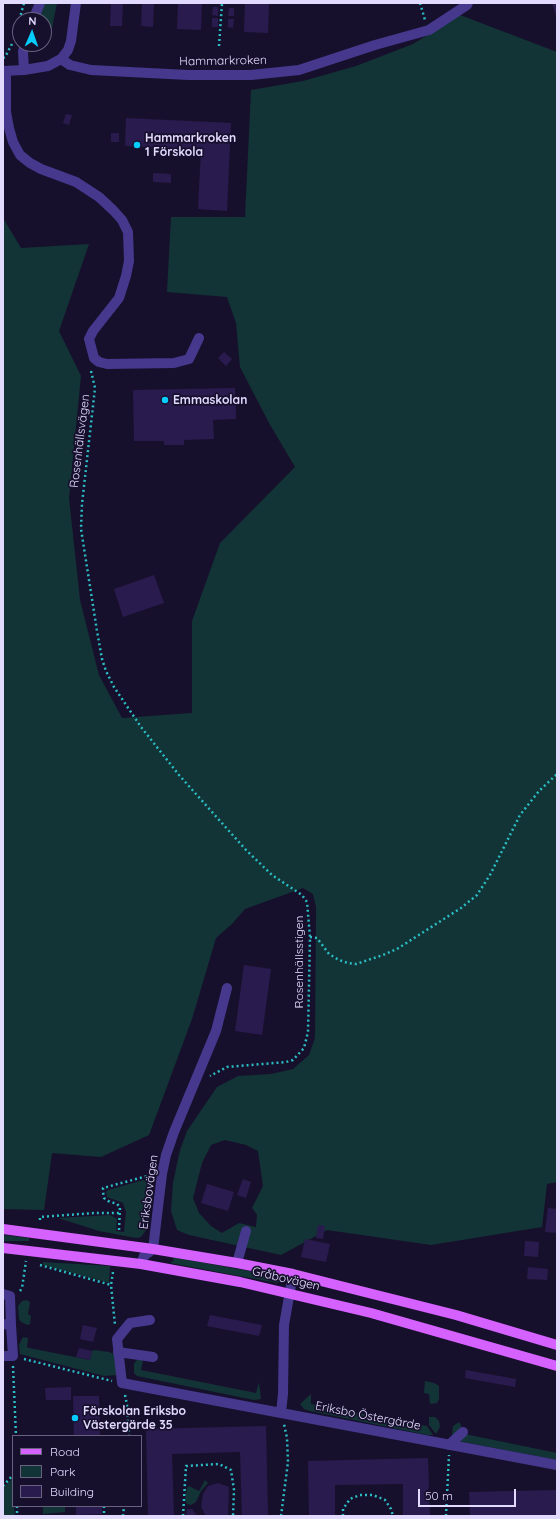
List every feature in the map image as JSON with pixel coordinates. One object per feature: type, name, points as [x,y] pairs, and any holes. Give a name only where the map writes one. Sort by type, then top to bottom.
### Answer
[{"type":"main road","name":"Gråbovägen","points":[[3,1230],[153,1249],[293,1274],[456,1315],[557,1345]]},
{"type":"main road","name":"Gråbovägen","points":[[3,1248],[140,1264],[240,1282],[290,1293],[421,1327],[557,1366]]},
{"type":"street","points":[[76,3],[71,42],[68,50],[61,60],[48,66],[5,72],[6,112],[9,128],[20,155],[41,169],[63,176],[93,193],[122,220],[128,232],[129,261],[119,298],[92,331],[89,339],[94,358],[99,362],[107,364],[174,363],[189,359],[199,338]]},
{"type":"street","name":"Hammarkroken","points":[[61,60],[70,66],[91,70],[188,76],[251,76],[299,70],[375,45],[428,30],[468,3]]},
{"type":"street","points":[[23,52],[24,70]]},
{"type":"street","name":"Eriksbovägen","points":[[153,1249],[162,1174],[166,1155],[216,1030],[227,988]]},
{"type":"street","points":[[237,1263],[246,1231]]},
{"type":"street","points":[[140,1264],[144,1256],[153,1249]]},
{"type":"street","points":[[281,1412],[283,1394],[284,1325],[293,1274]]},
{"type":"street","points":[[3,1294],[10,1296],[7,1324],[8,1356]]},
{"type":"street","points":[[122,1383],[117,1339],[130,1323],[150,1320]]},
{"type":"street","points":[[118,1352],[153,1356]]},
{"type":"street","name":"Eriksbo Östergärde","points":[[122,1383],[557,1465]]},
{"type":"street","points":[[450,1445],[463,1432]]},
{"type":"path","points":[[219,46],[222,3]]},
{"type":"path","points":[[420,3],[428,30]]},
{"type":"path","points":[[3,58],[10,49],[12,43]]},
{"type":"path","name":"Rosenhällsvägen","points":[[90,369],[95,388],[82,504],[81,529],[102,659],[114,687],[159,750]]},
{"type":"path","name":"Rosenhällsstigen","points":[[159,750],[179,775],[246,850],[272,875],[302,896],[307,902],[310,937],[308,1032],[304,1048],[293,1060],[286,1062],[227,1067],[210,1076],[198,1075]]},
{"type":"path","points":[[310,937],[317,938],[329,954],[339,960],[356,964],[383,955],[403,946],[461,908],[476,895],[490,875],[520,815],[539,791],[557,774]]},
{"type":"path","points":[[120,1230],[120,1207],[104,1198],[102,1192],[104,1188],[145,1176],[162,1174]]},
{"type":"path","points":[[40,1220],[40,1217],[94,1213],[121,1213]]},
{"type":"path","points":[[23,1279],[26,1260]]},
{"type":"path","points":[[40,1262],[40,1264],[52,1269],[111,1286]]},
{"type":"path","points":[[113,1272],[111,1286],[117,1339]]},
{"type":"path","points":[[16,1435],[8,1356],[56,1366],[105,1381],[122,1383],[127,1405],[129,1435]]},
{"type":"path","points":[[281,1412],[287,1438],[288,1462],[281,1516]]},
{"type":"path","points":[[446,1516],[450,1445]]},
{"type":"path","points":[[183,1516],[186,1466],[219,1464],[231,1470],[234,1490],[233,1516]]},
{"type":"path","points":[[3,1486],[12,1476]]},
{"type":"path","points":[[343,1516],[344,1509],[350,1499],[360,1495],[373,1496],[384,1500],[391,1509],[393,1516]]},
{"type":"green space","points":[[44,3],[57,3],[52,28],[52,12],[40,12]]},
{"type":"green space","points":[[460,15],[557,52],[557,1182],[547,1184],[542,1227],[431,1245],[327,1230],[281,1255],[189,1235],[177,1230],[171,1211],[173,1183],[180,1150],[187,1131],[217,1087],[238,1076],[271,1074],[293,1069],[309,1055],[315,1038],[316,907],[313,894],[303,888],[245,909],[232,924],[216,938],[192,1019],[149,1135],[101,1157],[52,1153],[44,1210],[3,1209],[3,218],[21,248],[89,244],[59,331],[81,376],[69,498],[80,600],[99,675],[122,718],[192,713],[192,621],[220,543],[295,467],[269,423],[240,367],[236,323],[227,297],[167,292],[171,217],[245,217],[251,90],[303,81],[356,66],[413,44]],"holes":[[[225,1140],[246,1145],[258,1151],[263,1186],[252,1208],[257,1215],[256,1227],[239,1223],[222,1233],[211,1226],[199,1213],[193,1198],[202,1163],[211,1145]]]},
{"type":"green space","points":[[147,1179],[152,1181],[148,1224],[147,1229],[141,1237],[136,1238],[99,1231],[58,1218],[110,1215],[117,1219],[116,1231],[124,1232],[126,1212],[123,1203],[107,1197],[106,1192],[108,1190]]},
{"type":"green space","points":[[3,1235],[29,1238],[29,1241],[3,1241]]},
{"type":"green space","points":[[172,1257],[265,1274],[280,1280],[280,1282],[277,1283],[170,1263],[174,1260]]},
{"type":"green space","points":[[43,1262],[110,1266],[109,1283],[43,1265]]},
{"type":"green space","points":[[26,1300],[30,1302],[28,1314],[31,1316],[30,1324],[28,1325],[21,1322],[19,1319],[18,1306],[22,1301]]},
{"type":"green space","points":[[23,1337],[28,1338],[27,1347],[29,1348],[90,1360],[92,1351],[94,1350],[114,1354],[118,1375],[104,1376],[20,1354],[19,1345]]},
{"type":"green space","points":[[138,1359],[143,1360],[141,1370],[256,1393],[259,1382],[261,1399],[254,1400],[137,1376],[134,1373],[134,1364]]},
{"type":"green space","points":[[425,1381],[439,1386],[439,1399],[437,1403],[430,1404],[429,1394],[424,1393]]},
{"type":"green space","points":[[311,1394],[311,1404],[427,1426],[433,1435],[304,1409],[300,1404]]},
{"type":"green space","points":[[429,1417],[435,1417],[439,1421],[440,1427],[436,1434],[429,1425]]},
{"type":"green space","points":[[459,1422],[461,1425],[460,1433],[557,1453],[557,1460],[458,1441],[452,1438],[452,1435],[453,1426]]},
{"type":"green space","points":[[12,1479],[12,1507],[14,1507],[15,1516],[3,1516],[3,1488]]},
{"type":"green space","points":[[205,1480],[208,1483],[201,1491],[196,1502],[191,1505],[187,1504],[185,1500],[187,1488],[189,1486],[199,1491]]},
{"type":"green space","points":[[43,1507],[65,1507],[65,1512],[43,1514]]},
{"type":"building","points":[[111,3],[123,3],[122,26],[110,26]]},
{"type":"building","points":[[142,3],[154,3],[153,27],[141,26]]},
{"type":"building","points":[[178,3],[202,3],[201,30],[177,29]]},
{"type":"building","points":[[245,3],[269,3],[268,33],[244,32]]},
{"type":"building","points":[[552,3],[557,3],[557,19]]},
{"type":"building","points":[[213,7],[218,7],[218,16],[212,15]]},
{"type":"building","points":[[229,8],[234,8],[234,16],[228,16]]},
{"type":"building","points":[[212,18],[218,18],[218,27],[212,27]]},
{"type":"building","points":[[228,19],[234,19],[233,28],[228,27]]},
{"type":"building","points":[[66,114],[72,115],[69,125],[63,123]]},
{"type":"building","points":[[126,118],[231,123],[227,211],[198,209],[201,150],[125,146]]},
{"type":"building","points":[[111,133],[119,133],[119,142],[111,142]]},
{"type":"building","points":[[153,173],[171,174],[171,183],[153,182]]},
{"type":"building","points":[[224,352],[232,359],[226,366],[218,358]]},
{"type":"building","points":[[235,388],[236,419],[213,420],[214,439],[184,440],[184,445],[164,445],[164,441],[134,441],[133,390]]},
{"type":"building","points":[[154,575],[164,603],[123,617],[114,589]]},
{"type":"building","points":[[244,965],[271,969],[262,1035],[235,1031]]},
{"type":"building","points":[[243,1179],[251,1182],[246,1198],[237,1195]]},
{"type":"building","points":[[207,1184],[234,1192],[228,1211],[201,1203]]},
{"type":"building","points":[[548,1208],[557,1209],[557,1233],[545,1232]]},
{"type":"building","points":[[318,1225],[325,1226],[323,1239],[316,1238]]},
{"type":"building","points":[[305,1239],[330,1244],[326,1262],[301,1257]]},
{"type":"building","points":[[525,1241],[539,1242],[538,1257],[524,1256]]},
{"type":"building","points":[[528,1267],[548,1269],[547,1280],[527,1279]]},
{"type":"building","points":[[210,1315],[262,1325],[259,1336],[207,1326]]},
{"type":"building","points":[[83,1325],[97,1328],[93,1342],[80,1339]]},
{"type":"building","points":[[79,1348],[92,1351],[90,1360],[76,1357]]},
{"type":"building","points":[[466,1370],[516,1379],[515,1387],[465,1378]]},
{"type":"building","points":[[71,1387],[71,1400],[46,1400],[45,1388]]},
{"type":"building","points":[[73,1396],[99,1396],[100,1435],[74,1435]]},
{"type":"building","points":[[266,1426],[268,1516],[242,1516],[240,1452],[172,1454],[174,1516],[148,1516],[146,1429]]},
{"type":"building","points":[[428,1458],[430,1516],[403,1516],[403,1484],[335,1485],[335,1516],[309,1516],[308,1461]]},
{"type":"building","points":[[218,1483],[229,1487],[228,1516],[206,1516],[201,1507],[203,1494],[208,1486]]},
{"type":"building","points":[[557,1490],[557,1516],[470,1516],[469,1492]]},
{"type":"building","points":[[76,1507],[102,1507],[102,1514],[76,1515]]},
{"type":"building","points":[[187,1509],[192,1509],[197,1516],[186,1516]]},
{"type":"place","name":"Hammarkroken 1 Förskola","points":[[137,145]]},
{"type":"place","name":"Emmaskolan","points":[[165,400]]},
{"type":"place","name":"Förskolan Eriksbo Västergärde 35","points":[[75,1418]]}]
